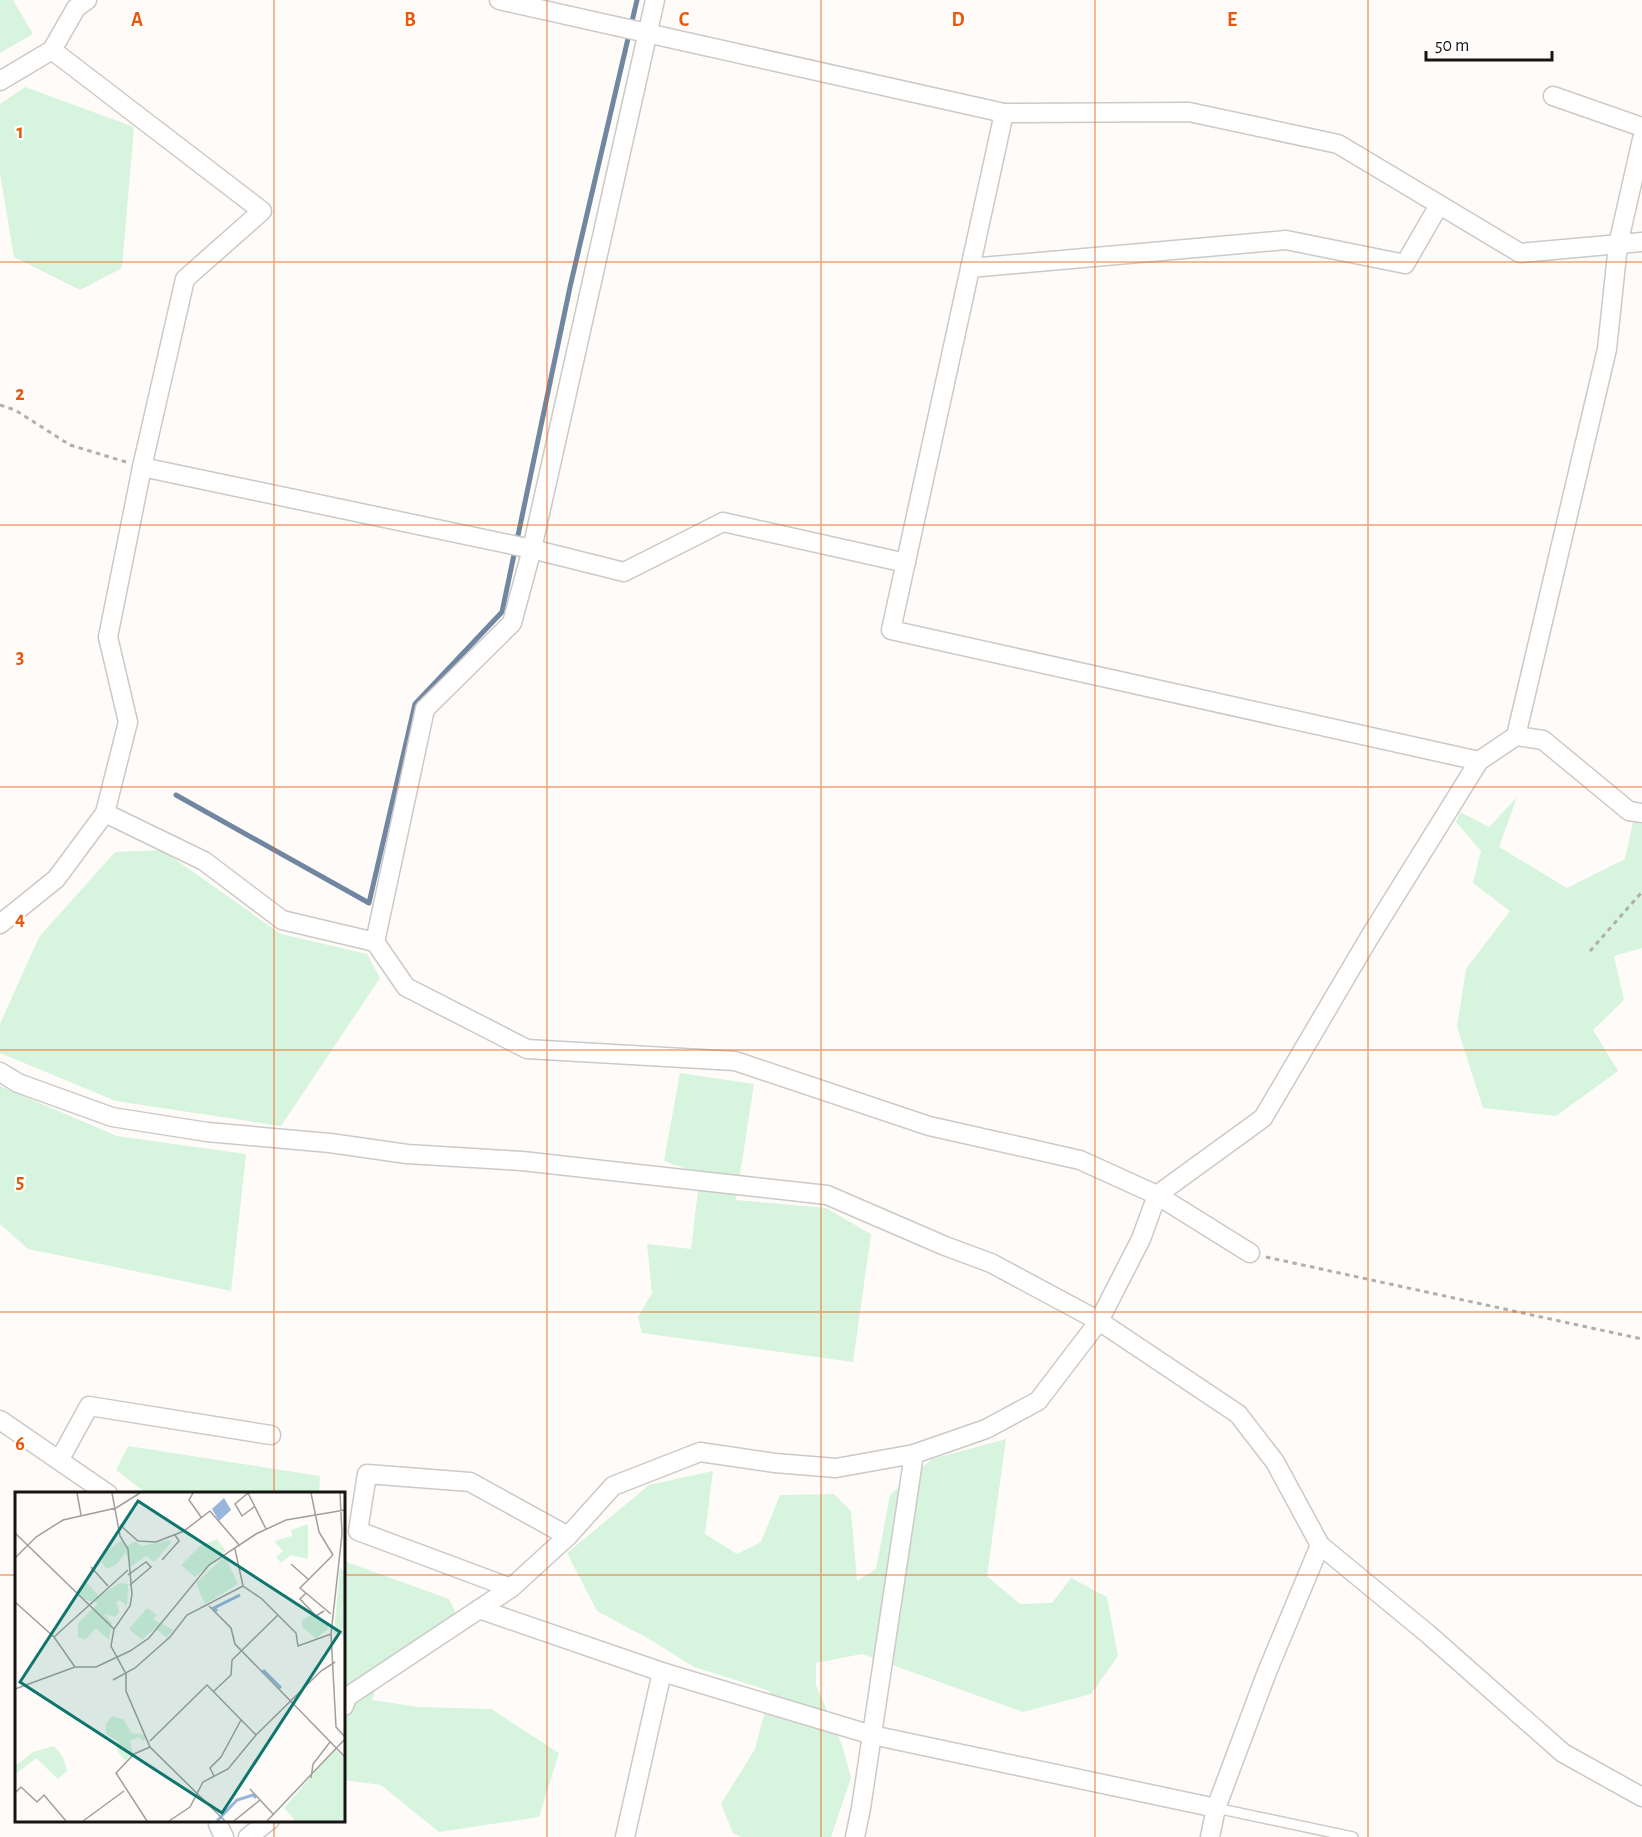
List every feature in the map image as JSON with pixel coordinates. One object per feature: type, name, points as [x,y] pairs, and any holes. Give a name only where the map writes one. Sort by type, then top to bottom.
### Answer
[{"type":"street","points":[[0,81],[52,50],[76,8],[87,0]]},
{"type":"street","points":[[499,0],[1004,113],[1189,112],[1338,144],[1520,254],[1642,242]]},
{"type":"street","points":[[375,942],[425,709],[512,623],[532,549],[655,0]]},
{"type":"street","points":[[0,924],[56,879],[105,813],[128,722],[108,637],[142,467],[185,279],[262,211],[52,50]]},
{"type":"street","points":[[1553,96],[1642,127]]},
{"type":"street","points":[[1004,113],[891,630],[1479,761]]},
{"type":"street","points":[[345,1703],[347,1697],[511,1588],[568,1536],[613,1486],[700,1452],[775,1463],[836,1468],[915,1454],[986,1429],[1038,1401],[1099,1321],[1141,1239],[1157,1195],[1263,1118],[1369,938],[1479,761],[1516,735],[1607,349],[1618,245],[1642,139]]},
{"type":"street","points":[[970,268],[1287,240],[1405,264],[1439,205]]},
{"type":"street","points":[[142,467],[532,549],[624,572],[723,522],[906,563]]},
{"type":"street","points":[[1516,735],[1543,740],[1629,811],[1642,813]]},
{"type":"street","points":[[105,813],[204,861],[282,920],[375,942],[406,987],[527,1049],[735,1061],[929,1126],[1080,1160],[1157,1195],[1250,1253]]},
{"type":"street","points":[[0,1072],[18,1083],[112,1117],[207,1132],[330,1143],[407,1154],[522,1161],[828,1195],[945,1246],[991,1263],[1099,1321],[1238,1414],[1275,1462],[1320,1545],[1428,1634],[1563,1753],[1642,1797]]},
{"type":"street","points":[[60,1459],[88,1406],[272,1435]]},
{"type":"street","points":[[0,1420],[105,1492]]},
{"type":"street","points":[[855,1837],[915,1454]]},
{"type":"street","points":[[511,1588],[358,1531],[367,1474],[470,1482],[568,1536]]},
{"type":"street","points":[[1210,1837],[1216,1808],[1267,1672],[1320,1545]]},
{"type":"street","points":[[479,1609],[662,1672],[872,1735],[1216,1808]]},
{"type":"street","points":[[625,1837],[662,1672]]},
{"type":"street","points":[[219,1822],[224,1837]]},
{"type":"street","points":[[248,1837],[269,1822]]},
{"type":"lane","points":[[1216,1808],[1353,1837]]},
{"type":"path","points":[[0,405],[15,410],[70,445],[142,467]]},
{"type":"path","points":[[1590,951],[1642,892]]},
{"type":"path","points":[[1250,1253],[1642,1339]]},
{"type":"green space","points":[[0,0],[13,0],[33,34],[0,53]]},
{"type":"green space","points":[[25,87],[134,127],[122,268],[80,290],[14,257],[0,173],[0,104]]},
{"type":"green space","points":[[1517,797],[1499,847],[1567,888],[1625,859],[1633,822],[1642,824],[1642,948],[1614,956],[1624,1000],[1593,1030],[1618,1071],[1556,1116],[1483,1108],[1457,1027],[1466,969],[1510,911],[1473,883],[1481,851],[1456,822],[1460,812],[1489,827]]},
{"type":"green space","points":[[162,850],[281,934],[367,954],[380,978],[281,1126],[116,1101],[0,1053],[0,1024],[39,937],[115,852]]},
{"type":"green space","points":[[680,1073],[754,1084],[736,1200],[826,1208],[871,1234],[853,1362],[642,1333],[638,1317],[652,1293],[647,1244],[691,1249],[700,1174],[664,1161]]},
{"type":"green space","points":[[0,1086],[117,1136],[246,1154],[231,1291],[28,1249],[0,1224]]},
{"type":"green space","points":[[1006,1439],[987,1576],[1020,1604],[1052,1603],[1071,1578],[1107,1597],[1118,1656],[1091,1694],[1023,1712],[862,1654],[816,1663],[816,1685],[842,1745],[851,1778],[831,1837],[741,1837],[733,1833],[721,1804],[755,1749],[770,1691],[694,1667],[597,1611],[567,1553],[649,1485],[713,1471],[705,1534],[737,1554],[761,1542],[780,1495],[834,1494],[851,1511],[857,1581],[876,1569],[890,1495],[932,1459]]},
{"type":"green space","points":[[128,1446],[320,1476],[319,1492],[145,1492],[116,1470]]},
{"type":"green space","points":[[345,1561],[449,1599],[456,1613],[385,1662],[372,1700],[419,1707],[491,1709],[559,1753],[539,1817],[439,1832],[381,1785],[345,1780]]},
{"type":"waterway","points":[[176,795],[369,903],[415,704],[502,612],[570,287],[637,0]]}]
